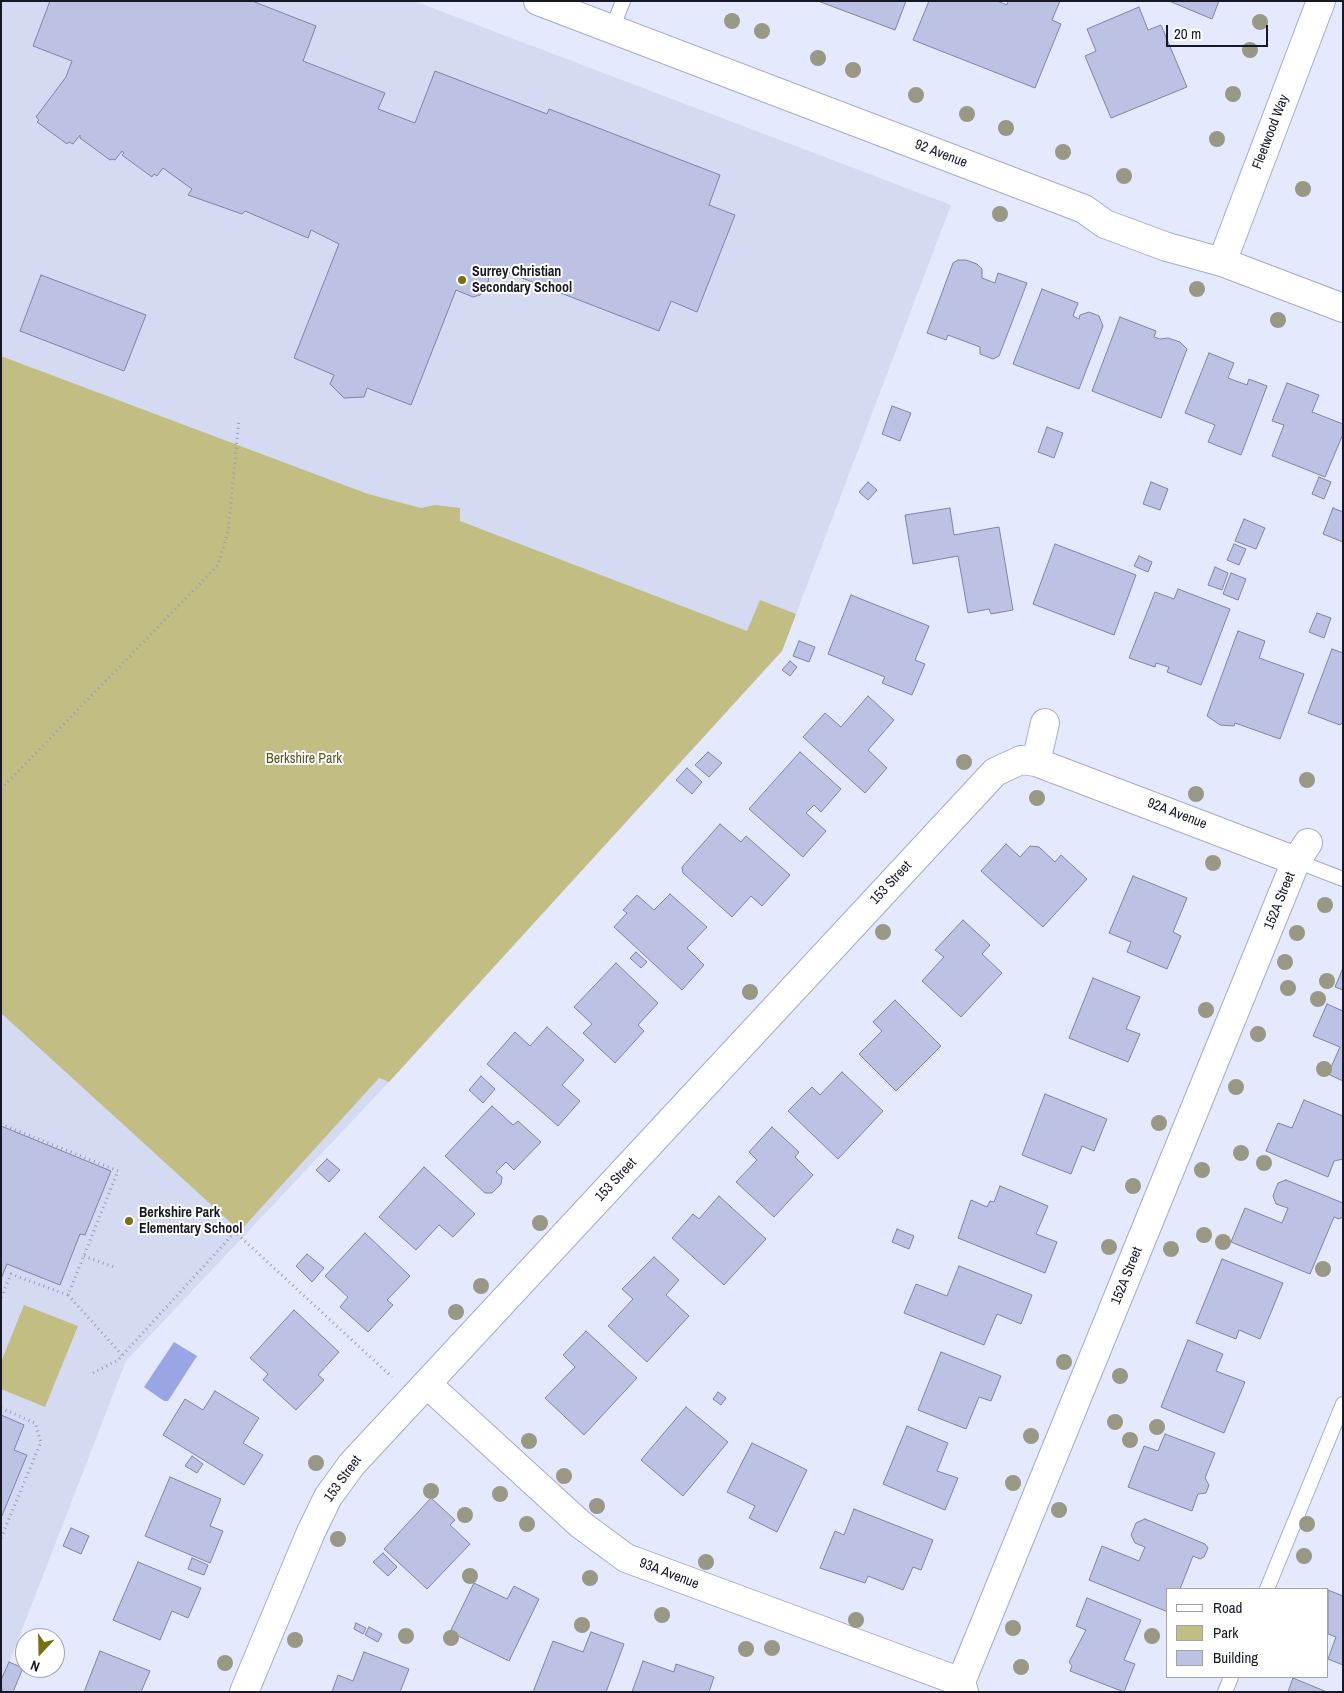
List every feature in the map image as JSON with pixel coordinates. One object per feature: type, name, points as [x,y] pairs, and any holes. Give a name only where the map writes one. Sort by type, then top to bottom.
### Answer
[{"type":"street","name":"92 Avenue","points":[[538,1],[1084,209],[1105,224],[1168,247],[1222,262],[1343,308]]},
{"type":"street","name":"Fleetwood Way","points":[[1222,262],[1322,1]]},
{"type":"street","points":[[1036,762],[1045,723]]},
{"type":"street","name":"153 Street","points":[[244,1692],[311,1532],[328,1497],[352,1464],[995,772],[1021,760],[1036,762]]},
{"type":"street","name":"92A Avenue","points":[[1036,762],[1302,852]]},
{"type":"street","name":"152A Street","points":[[962,1687],[1302,852]]},
{"type":"street","name":"93A Avenue","points":[[427,1384],[580,1524],[626,1558],[962,1687]]},
{"type":"lane","points":[[612,29],[623,1]]},
{"type":"lane","points":[[1302,852],[1343,879]]},
{"type":"lane","points":[[1267,1588],[1343,1404]]},
{"type":"lane","points":[[1225,1692],[1231,1678]]},
{"type":"path","points":[[1,789],[218,565],[228,532],[239,418]]},
{"type":"path","points":[[1,1124],[118,1171],[68,1295]]},
{"type":"path","points":[[93,1373],[122,1356],[234,1232],[398,1382]]},
{"type":"path","points":[[84,1256],[116,1268]]},
{"type":"path","points":[[1,1298],[11,1274],[68,1295],[122,1356]]},
{"type":"path","points":[[1,1408],[35,1423],[41,1442],[1,1538]]},
{"type":"shaded area","name":"Surrey Christian Secondary School","points":[[1,1],[414,1],[951,205],[782,651],[1,356]]},
{"type":"shaded area","name":"Berkshire Park Elementary School","points":[[1,932],[389,1082],[126,1361],[23,1628],[15,1628],[15,1648],[1,1684]]},
{"type":"green space","name":"Berkshire Park","points":[[1,356],[368,494],[421,508],[435,505],[460,508],[460,521],[747,631],[760,600],[796,614],[782,651],[389,1082],[379,1078],[240,1231],[1,1013]]},
{"type":"green space","points":[[24,1305],[78,1326],[45,1407],[1,1389],[1,1362]]},
{"type":"water","points":[[174,1342],[197,1356],[168,1401],[164,1401],[144,1387]]},
{"type":"building","points":[[50,1],[252,1],[316,26],[303,61],[385,93],[378,109],[415,123],[435,71],[547,114],[549,109],[720,175],[709,205],[735,215],[697,312],[671,301],[659,331],[491,266],[487,288],[480,295],[473,297],[456,290],[411,405],[367,388],[364,397],[344,398],[330,384],[334,375],[294,358],[339,244],[311,230],[308,238],[245,211],[242,214],[188,195],[192,189],[163,168],[157,176],[154,174],[152,177],[122,155],[124,153],[122,151],[115,160],[110,160],[80,138],[80,135],[73,144],[69,142],[67,144],[37,122],[39,120],[36,117],[66,77],[72,61],[33,46]]},
{"type":"building","points":[[818,1],[906,1],[895,30]]},
{"type":"building","points":[[929,1],[997,1],[1007,5],[1008,1],[1060,1],[1052,20],[1061,24],[1035,88],[913,40]]},
{"type":"building","points":[[1169,1],[1219,1],[1212,19]]},
{"type":"building","points":[[1139,7],[1148,30],[1161,25],[1187,87],[1111,118],[1085,56],[1096,51],[1087,29]]},
{"type":"building","points":[[958,260],[966,260],[977,264],[982,269],[982,278],[995,283],[998,273],[1027,283],[999,356],[993,359],[980,354],[980,347],[948,335],[946,340],[927,333],[953,263]]},
{"type":"building","points":[[41,275],[146,315],[124,371],[20,331]]},
{"type":"building","points":[[1042,289],[1078,303],[1073,316],[1079,319],[1080,315],[1089,312],[1099,316],[1103,326],[1079,389],[1013,364]]},
{"type":"building","points":[[1120,317],[1156,331],[1154,337],[1160,339],[1168,338],[1180,342],[1187,349],[1161,418],[1092,391]]},
{"type":"building","points":[[1209,353],[1234,363],[1228,378],[1247,385],[1249,379],[1267,386],[1241,455],[1208,442],[1215,425],[1185,413]]},
{"type":"building","points":[[1287,383],[1319,395],[1312,412],[1343,424],[1343,434],[1325,477],[1272,456],[1284,425],[1272,421]]},
{"type":"building","points":[[892,406],[911,413],[900,441],[882,434]]},
{"type":"building","points":[[1047,427],[1063,433],[1054,458],[1038,452]]},
{"type":"building","points":[[1319,477],[1331,482],[1324,499],[1312,494]]},
{"type":"building","points":[[868,482],[877,490],[868,500],[859,492]]},
{"type":"building","points":[[1151,482],[1168,489],[1160,510],[1143,504]]},
{"type":"building","points":[[950,508],[954,535],[999,527],[1013,610],[991,614],[989,609],[968,613],[958,556],[913,564],[905,515]]},
{"type":"building","points":[[1333,508],[1343,512],[1343,542],[1323,534]]},
{"type":"building","points":[[1244,519],[1265,528],[1256,549],[1235,541]]},
{"type":"building","points":[[1055,544],[1136,575],[1114,635],[1033,604]]},
{"type":"building","points":[[1234,544],[1246,549],[1239,565],[1227,560]]},
{"type":"building","points":[[1139,556],[1152,562],[1148,572],[1134,566]]},
{"type":"building","points":[[1215,567],[1228,573],[1222,590],[1208,585]]},
{"type":"building","points":[[1231,573],[1246,579],[1238,600],[1223,594]]},
{"type":"building","points":[[1178,589],[1230,609],[1201,685],[1167,672],[1169,667],[1156,663],[1155,667],[1129,658],[1155,592],[1174,599]]},
{"type":"building","points":[[851,595],[929,626],[915,660],[925,664],[912,695],[882,683],[885,677],[828,654]]},
{"type":"building","points":[[1317,613],[1331,618],[1324,638],[1309,632]]},
{"type":"building","points":[[1238,631],[1265,641],[1259,658],[1304,674],[1280,739],[1235,723],[1234,726],[1220,725],[1207,716]]},
{"type":"building","points":[[799,641],[815,647],[809,662],[793,656]]},
{"type":"building","points":[[1332,649],[1343,653],[1343,722],[1340,725],[1308,713]]},
{"type":"building","points":[[790,661],[797,667],[790,676],[782,670]]},
{"type":"building","points":[[868,696],[894,720],[868,750],[887,768],[865,793],[803,737],[825,713],[841,727]]},
{"type":"building","points":[[708,752],[722,763],[709,777],[695,765]]},
{"type":"building","points":[[800,752],[841,789],[821,812],[814,805],[806,813],[826,831],[803,857],[749,809]]},
{"type":"building","points":[[687,768],[702,782],[692,794],[676,780]]},
{"type":"building","points":[[720,824],[741,842],[746,836],[790,875],[762,906],[751,896],[732,917],[683,873],[682,867]]},
{"type":"building","points":[[1006,844],[1020,857],[1030,846],[1039,847],[1055,862],[1061,855],[1087,879],[1043,927],[981,871]]},
{"type":"building","points":[[1133,876],[1187,898],[1173,932],[1181,936],[1167,969],[1127,952],[1131,942],[1109,933]]},
{"type":"building","points":[[670,894],[707,927],[687,948],[704,965],[682,990],[614,927],[627,913],[623,910],[637,895],[654,910]]},
{"type":"building","points":[[963,920],[990,945],[982,954],[1002,973],[961,1017],[922,981],[944,957],[935,950]]},
{"type":"building","points":[[636,952],[647,962],[641,968],[630,958]]},
{"type":"building","points":[[616,963],[658,1003],[638,1025],[644,1031],[615,1063],[583,1033],[592,1024],[574,1007]]},
{"type":"building","points":[[1343,968],[1343,990],[1335,987]]},
{"type":"building","points":[[1093,978],[1140,997],[1126,1029],[1140,1034],[1128,1062],[1069,1038]]},
{"type":"building","points":[[895,1000],[941,1046],[896,1091],[859,1054],[882,1031],[873,1022]]},
{"type":"building","points":[[1327,1004],[1343,1011],[1343,1081],[1328,1074],[1340,1047],[1313,1036]]},
{"type":"building","points":[[547,1027],[584,1060],[562,1085],[580,1101],[558,1126],[487,1064],[515,1032],[530,1046]]},
{"type":"building","points":[[842,1072],[883,1111],[838,1159],[788,1111],[812,1087],[820,1095]]},
{"type":"building","points":[[481,1076],[495,1089],[483,1103],[469,1090]]},
{"type":"building","points":[[1045,1094],[1107,1119],[1094,1151],[1082,1146],[1071,1174],[1022,1155]]},
{"type":"building","points":[[1304,1100],[1343,1116],[1343,1159],[1334,1161],[1328,1177],[1266,1151],[1278,1123],[1292,1128]]},
{"type":"building","points":[[492,1106],[513,1125],[518,1121],[541,1142],[514,1170],[506,1162],[496,1172],[502,1177],[501,1184],[492,1193],[485,1193],[445,1156]]},
{"type":"building","points":[[1,1126],[111,1171],[85,1235],[80,1234],[60,1285],[7,1264],[1,1279]]},
{"type":"building","points":[[772,1127],[799,1152],[795,1157],[813,1175],[774,1217],[736,1182],[757,1160],[749,1152]]},
{"type":"building","points":[[327,1159],[340,1170],[329,1182],[316,1170]]},
{"type":"building","points":[[424,1167],[475,1214],[453,1237],[439,1225],[416,1250],[379,1217]]},
{"type":"building","points":[[1286,1180],[1343,1203],[1343,1217],[1339,1219],[1334,1217],[1310,1274],[1231,1242],[1245,1208],[1282,1223],[1288,1208],[1276,1204],[1273,1196],[1278,1183]]},
{"type":"building","points":[[1000,1186],[1048,1206],[1036,1234],[1057,1242],[1045,1273],[958,1238],[971,1200],[987,1207],[990,1201],[994,1202]]},
{"type":"building","points":[[719,1196],[766,1239],[724,1285],[672,1238],[693,1214],[699,1219]]},
{"type":"building","points":[[897,1229],[914,1236],[909,1249],[892,1242]]},
{"type":"building","points":[[365,1233],[410,1276],[387,1300],[393,1305],[368,1332],[340,1307],[348,1297],[325,1276]]},
{"type":"building","points":[[307,1254],[324,1268],[312,1282],[296,1266]]},
{"type":"building","points":[[654,1257],[679,1280],[666,1295],[689,1316],[647,1362],[608,1326],[633,1299],[622,1289]]},
{"type":"building","points":[[1222,1259],[1283,1283],[1260,1339],[1239,1330],[1236,1339],[1196,1323]]},
{"type":"building","points":[[959,1266],[1032,1295],[1021,1324],[997,1314],[984,1345],[904,1313],[916,1284],[947,1296]]},
{"type":"building","points":[[294,1310],[339,1352],[318,1375],[324,1380],[296,1410],[263,1380],[268,1374],[250,1358]]},
{"type":"building","points":[[586,1331],[637,1378],[584,1435],[545,1398],[575,1367],[563,1355]]},
{"type":"building","points":[[1188,1340],[1223,1354],[1216,1371],[1245,1382],[1224,1433],[1161,1407]]},
{"type":"building","points":[[941,1352],[1001,1376],[991,1401],[979,1397],[966,1429],[918,1410]]},
{"type":"building","points":[[215,1391],[259,1418],[243,1443],[263,1455],[244,1485],[163,1435],[185,1399],[203,1410]]},
{"type":"building","points":[[718,1392],[726,1398],[721,1405],[713,1399]]},
{"type":"building","points":[[686,1407],[728,1442],[683,1496],[641,1460]]},
{"type":"building","points":[[1,1415],[24,1425],[14,1450],[27,1455],[1,1518]]},
{"type":"building","points":[[907,1426],[948,1443],[937,1471],[958,1478],[945,1510],[883,1484]]},
{"type":"building","points":[[1165,1434],[1215,1453],[1205,1478],[1209,1485],[1206,1493],[1198,1494],[1192,1511],[1128,1487],[1144,1446],[1158,1451]]},
{"type":"building","points":[[752,1443],[807,1470],[777,1532],[749,1518],[755,1506],[727,1492]]},
{"type":"building","points":[[192,1456],[203,1464],[197,1473],[185,1466]]},
{"type":"building","points":[[170,1477],[221,1499],[210,1526],[223,1531],[210,1563],[145,1536]]},
{"type":"building","points":[[431,1498],[455,1520],[450,1525],[470,1544],[427,1589],[384,1549]]},
{"type":"building","points":[[854,1509],[933,1540],[921,1570],[913,1567],[903,1590],[868,1576],[865,1583],[820,1568],[835,1531],[844,1535]]},
{"type":"building","points":[[1145,1519],[1205,1544],[1208,1548],[1204,1557],[1200,1559],[1193,1556],[1180,1588],[1166,1588],[1166,1611],[1089,1580],[1102,1546],[1139,1561],[1145,1547],[1135,1543],[1131,1535],[1136,1523]]},
{"type":"building","points":[[71,1528],[89,1536],[81,1554],[63,1546]]},
{"type":"building","points":[[383,1553],[397,1567],[388,1576],[373,1562]]},
{"type":"building","points":[[192,1558],[208,1565],[204,1575],[188,1569]]},
{"type":"building","points":[[138,1562],[201,1588],[188,1618],[172,1611],[160,1640],[113,1620]]},
{"type":"building","points":[[474,1583],[507,1599],[514,1586],[539,1599],[509,1661],[450,1632]]},
{"type":"building","points":[[1329,1590],[1343,1596],[1343,1665],[1329,1659],[1336,1637],[1329,1634]]},
{"type":"building","points":[[1087,1598],[1141,1620],[1124,1660],[1135,1664],[1124,1692],[1070,1671],[1072,1666],[1069,1662],[1086,1630],[1076,1626]]},
{"type":"building","points":[[356,1623],[366,1628],[363,1634],[354,1629]]},
{"type":"building","points":[[369,1627],[382,1634],[378,1642],[365,1635]]},
{"type":"building","points":[[591,1632],[624,1644],[606,1692],[533,1692],[553,1641],[583,1652]]},
{"type":"building","points":[[100,1651],[150,1671],[141,1692],[84,1692]]},
{"type":"building","points":[[364,1652],[409,1669],[400,1692],[332,1692],[338,1675],[353,1681]]},
{"type":"building","points":[[643,1661],[674,1672],[676,1664],[714,1677],[709,1692],[632,1692]]},
{"type":"building","points":[[9,1662],[15,1665],[15,1678],[19,1678],[13,1692],[2,1692],[1,1680]]},
{"type":"building","points":[[1293,1678],[1327,1692],[1288,1692]]},
{"type":"place","name":"Surrey Christian Secondary School","points":[[462,280]]},
{"type":"place","name":"Berkshire Park Elementary School","points":[[129,1221]]}]
